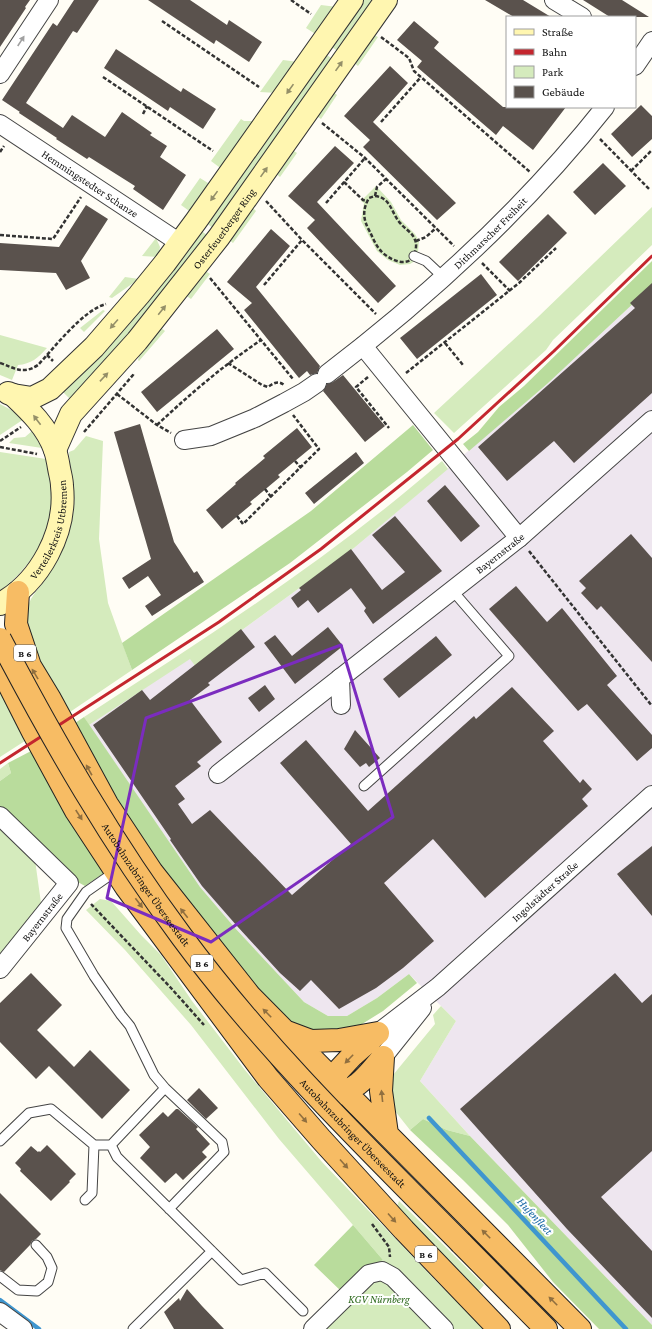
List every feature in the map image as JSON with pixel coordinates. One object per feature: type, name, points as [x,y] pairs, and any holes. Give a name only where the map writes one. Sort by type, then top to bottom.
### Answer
[{"type":"highway","name":"B 6","points":[[18,592],[16,624],[30,666],[50,699],[107,804],[157,878],[250,996],[286,1032],[335,1090],[387,1134],[580,1329]]},
{"type":"highway","name":"Autobahnzubringer Überseestadt","points":[[0,639],[33,702],[79,783],[138,874],[182,938],[231,1000],[280,1057],[323,1103],[546,1329]]},
{"type":"highway","name":"B 6","points":[[0,667],[32,732],[76,812],[116,871],[268,1078],[404,1230],[499,1329]]},
{"type":"highway","name":"B 6","points":[[286,1032],[311,1041],[339,1040],[378,1033]]},
{"type":"highway","points":[[321,1139],[335,1090],[338,1071],[352,1056],[378,1033]]},
{"type":"highway","points":[[268,1078],[296,1090],[335,1090],[364,1081],[383,1057]]},
{"type":"highway","points":[[383,1057],[381,1091],[387,1134]]},
{"type":"main road","points":[[6,392],[32,398],[50,389],[94,347],[134,301],[180,243],[352,0]]},
{"type":"main road","name":"Osterfeuerberger Ring","points":[[55,450],[71,414],[137,341],[219,237],[386,0]]},
{"type":"main road","name":"Verteilerkreis Utbremen","points":[[0,604],[18,592],[42,565],[52,546],[61,518],[62,487],[55,450],[36,417],[6,392]]},
{"type":"street","points":[[0,74],[48,0]]},
{"type":"street","points":[[554,0],[580,16]]},
{"type":"street","name":"Dithmarscher Freiheit","points":[[184,440],[211,436],[290,400],[322,378],[363,346],[388,326],[468,255],[540,182],[604,108]]},
{"type":"street","name":"Hemmingstedter Schanze","points":[[0,124],[180,243]]},
{"type":"street","points":[[363,346],[519,538]]},
{"type":"street","name":"Bayernstraße","points":[[218,774],[519,538],[652,420]]},
{"type":"street","points":[[340,678],[341,705]]},
{"type":"street","name":"Ingolstädter Straße","points":[[378,1033],[438,987],[652,795]]},
{"type":"street","name":"Bayernstraße","points":[[0,816],[69,883],[0,969]]},
{"type":"street","name":"Ingolstädter Straße","points":[[383,1057],[438,987]]},
{"type":"street","points":[[313,1329],[369,1274],[382,1271],[393,1277],[444,1329]]},
{"type":"street","points":[[0,1312],[22,1329]]},
{"type":"lane","points":[[414,256],[426,261],[443,277]]},
{"type":"lane","points":[[364,786],[509,656],[452,590]]},
{"type":"lane","points":[[116,871],[86,892],[67,919],[66,928],[94,976],[130,1026],[154,1075],[165,1088],[222,1142],[224,1152],[169,1209]]},
{"type":"lane","points":[[0,1141],[29,1113],[51,1109],[94,1145],[111,1145],[165,1088]]},
{"type":"lane","points":[[85,1200],[92,1193],[94,1145]]},
{"type":"lane","points":[[111,1145],[117,1157],[241,1280],[265,1273],[303,1311]]},
{"type":"lane","points":[[0,1276],[18,1290],[37,1291],[48,1282],[52,1268],[47,1257],[36,1245]]},
{"type":"lane","points":[[132,1329],[212,1251]]},
{"type":"path","points":[[291,0],[311,14]]},
{"type":"path","points":[[162,21],[259,86]]},
{"type":"path","points":[[381,36],[409,58],[414,70],[421,77],[540,182]]},
{"type":"path","points":[[103,77],[213,151]]},
{"type":"path","points":[[381,122],[421,77]]},
{"type":"path","points":[[143,114],[147,106]]},
{"type":"path","points":[[321,122],[365,158],[436,228],[510,291]]},
{"type":"path","points":[[589,127],[650,190]]},
{"type":"path","points":[[631,171],[652,150]]},
{"type":"path","points":[[326,203],[365,158]]},
{"type":"path","points":[[375,196],[377,187],[386,179]]},
{"type":"path","points":[[344,182],[362,200],[367,201]]},
{"type":"path","points":[[0,235],[52,239],[90,183]]},
{"type":"path","points":[[375,196],[381,197],[388,202],[397,221],[413,235],[416,241],[416,248],[414,256],[410,261],[398,262],[381,251],[365,223],[363,214],[367,201],[369,198],[375,196]]},
{"type":"path","points":[[266,201],[302,240],[388,326]]},
{"type":"path","points":[[416,241],[426,237],[436,228]]},
{"type":"path","points":[[264,286],[302,240]]},
{"type":"path","points":[[403,376],[510,291],[556,248]]},
{"type":"path","points":[[210,278],[292,378]]},
{"type":"path","points":[[0,363],[23,371],[30,370],[38,365],[76,324],[99,306]]},
{"type":"path","points":[[157,425],[228,363],[261,340]]},
{"type":"path","points":[[445,343],[463,365]]},
{"type":"path","points":[[47,355],[53,361]]},
{"type":"path","points":[[228,363],[262,385],[268,387],[276,382],[281,383],[319,449],[243,524],[237,516]]},
{"type":"path","points":[[373,373],[356,387],[389,428]]},
{"type":"path","points":[[87,429],[133,375]]},
{"type":"path","points":[[117,394],[157,425],[184,440]]},
{"type":"path","points":[[0,441],[36,417]]},
{"type":"path","points":[[295,461],[301,468]]},
{"type":"path","points":[[265,489],[271,497]]},
{"type":"path","points":[[519,538],[652,706]]},
{"type":"highlighted area","points":[[341,645],[393,817],[211,942],[107,898],[146,718]]},
{"type":"shaded area","points":[[652,286],[652,1325],[470,1136],[420,1081],[456,1021],[409,974],[377,998],[347,1016],[328,1016],[304,1002],[235,928],[200,887],[89,725],[190,658],[196,667],[242,630],[354,548],[547,384]]},
{"type":"green space","points":[[357,0],[378,0],[342,54],[326,43]]},
{"type":"green space","points":[[321,5],[337,7],[317,35],[306,28]]},
{"type":"green space","points":[[372,34],[378,37],[358,66],[353,62]]},
{"type":"green space","points":[[321,51],[337,62],[217,231],[202,220]]},
{"type":"green space","points":[[283,60],[298,62],[277,93],[260,92]]},
{"type":"green space","points":[[332,91],[337,95],[321,119],[315,115]]},
{"type":"green space","points":[[241,119],[244,121],[257,121],[226,165],[219,167],[211,161]]},
{"type":"green space","points":[[291,149],[297,153],[280,177],[275,173]]},
{"type":"green space","points":[[200,178],[208,183],[209,189],[192,213],[181,205]]},
{"type":"green space","points":[[376,186],[391,202],[401,220],[415,234],[419,241],[415,261],[410,264],[400,265],[388,260],[377,251],[361,221],[364,203],[361,201]]},
{"type":"green space","points":[[251,206],[256,211],[233,243],[227,238]]},
{"type":"green space","points":[[652,207],[652,245],[553,340],[546,350],[454,433],[434,413],[538,317]]},
{"type":"green space","points":[[196,227],[211,238],[74,403],[62,391]]},
{"type":"green space","points":[[156,238],[160,247],[158,257],[142,256]]},
{"type":"green space","points":[[652,261],[652,286],[547,384],[469,451],[463,444],[478,432],[499,407],[524,386]]},
{"type":"green space","points":[[204,270],[210,274],[191,299],[185,295]]},
{"type":"green space","points":[[125,277],[139,279],[112,298],[109,297]]},
{"type":"green space","points":[[103,310],[105,311],[84,332],[80,328]]},
{"type":"green space","points":[[160,327],[165,331],[139,361],[140,353]]},
{"type":"green space","points":[[0,335],[47,348],[34,360],[18,365],[12,380],[0,375]]},
{"type":"green space","points":[[0,404],[24,419],[0,435]]},
{"type":"green space","points":[[413,425],[433,450],[290,563],[132,670],[122,643],[311,511]]},
{"type":"green space","points":[[32,431],[42,448],[9,443],[14,438],[25,437]]},
{"type":"green space","points":[[86,436],[103,441],[99,539],[108,603],[132,670],[67,714],[38,658],[28,626],[27,611],[31,599],[47,577],[64,546],[74,507],[74,491],[69,452],[74,450]]},
{"type":"green space","points":[[0,452],[46,459],[52,489],[51,521],[39,550],[19,574],[0,592]]},
{"type":"green space","points":[[442,461],[448,469],[354,548],[242,630],[196,667],[190,659],[89,725],[84,717],[176,657],[312,564],[400,497]]},
{"type":"green space","points":[[0,687],[28,739],[0,757]]},
{"type":"green space","points":[[84,717],[200,887],[235,928],[304,1002],[328,1016],[347,1016],[377,998],[409,974],[417,983],[383,1011],[346,1034],[315,1035],[288,1022],[254,987],[158,863],[69,727]]},
{"type":"green space","points":[[33,750],[104,873],[85,886],[67,876],[0,807],[0,781],[11,773],[8,763]]},
{"type":"green space","points":[[8,763],[11,773],[0,781],[0,769]]},
{"type":"green space","points":[[0,827],[35,860],[41,903],[0,954]]},
{"type":"green space","name":"KGV Nürnberg","points":[[100,899],[111,901],[161,955],[192,1001],[245,1070],[322,1162],[484,1329],[310,1329],[369,1267],[383,1260],[279,1139],[191,1025],[125,950],[86,910]]},
{"type":"green space","points":[[441,1006],[456,1021],[420,1081],[470,1136],[447,1130],[423,1119],[410,1130],[395,1111],[390,1084],[393,1075],[435,1024],[433,1015]]},
{"type":"green space","points":[[423,1119],[447,1130],[470,1136],[652,1325],[652,1329],[599,1329],[553,1282],[508,1225],[410,1130]]},
{"type":"green space","points":[[399,1201],[484,1285],[476,1294],[396,1209]]},
{"type":"green space","points":[[353,1225],[383,1260],[369,1267],[343,1293],[314,1265]]},
{"type":"building","points":[[0,0],[30,0],[0,47]]},
{"type":"building","points":[[74,0],[99,0],[77,33],[73,31],[26,103],[63,128],[72,115],[105,137],[122,112],[152,133],[150,135],[167,146],[160,157],[186,175],[163,210],[133,189],[135,186],[89,157],[87,159],[56,139],[57,138],[19,113],[20,112],[2,100],[53,23],[57,26]]},
{"type":"building","points":[[148,0],[190,0],[227,25],[229,20],[262,42],[249,62],[216,40],[214,44]]},
{"type":"building","points":[[485,0],[523,0],[549,16],[512,16]]},
{"type":"building","points":[[583,0],[622,0],[649,17],[636,16],[608,16]]},
{"type":"building","points":[[414,21],[439,42],[434,48],[503,107],[565,108],[533,150],[503,126],[496,135],[417,67],[422,61],[397,40]]},
{"type":"building","points":[[116,49],[181,92],[183,88],[216,109],[203,129],[170,107],[168,111],[104,68]]},
{"type":"building","points":[[390,66],[408,83],[373,122],[456,203],[437,220],[363,147],[370,140],[344,116]]},
{"type":"building","points":[[641,105],[652,116],[652,139],[632,157],[611,134]]},
{"type":"building","points":[[335,146],[354,163],[317,202],[396,286],[378,303],[307,228],[315,220],[288,196]]},
{"type":"building","points":[[603,163],[626,186],[595,215],[573,192]]},
{"type":"building","points":[[86,205],[108,219],[81,261],[90,278],[66,290],[56,273],[0,270],[0,243],[59,247]]},
{"type":"building","points":[[548,214],[567,233],[518,281],[499,262]]},
{"type":"building","points":[[271,229],[290,246],[256,287],[320,366],[317,373],[310,375],[307,371],[299,378],[244,310],[252,303],[227,282]]},
{"type":"building","points":[[481,274],[497,295],[417,359],[400,338]]},
{"type":"building","points":[[652,283],[652,393],[574,463],[554,441],[507,481],[478,447],[635,308],[630,303]]},
{"type":"building","points":[[217,329],[234,349],[157,412],[141,392]]},
{"type":"building","points":[[343,375],[385,426],[365,442],[323,391],[327,384]]},
{"type":"building","points":[[140,424],[174,542],[194,573],[197,571],[204,582],[152,616],[145,606],[161,595],[148,576],[129,589],[122,578],[151,559],[114,432]]},
{"type":"building","points":[[297,428],[312,447],[278,475],[280,477],[250,502],[252,504],[222,529],[206,510],[265,458],[263,456]]},
{"type":"building","points":[[356,452],[364,463],[314,504],[305,493]]},
{"type":"building","points":[[445,485],[480,526],[461,542],[427,501]]},
{"type":"building","points":[[395,516],[442,571],[373,624],[364,611],[366,608],[351,588],[318,613],[308,600],[298,608],[291,598],[301,590],[299,588],[351,549],[382,590],[405,572],[372,535]]},
{"type":"building","points":[[631,534],[652,558],[652,662],[601,606],[597,610],[581,593],[586,588],[579,581]]},
{"type":"building","points":[[516,586],[547,622],[562,608],[617,676],[607,685],[652,735],[652,748],[637,761],[587,704],[578,711],[489,609]]},
{"type":"building","points":[[328,627],[343,646],[295,684],[264,643],[275,635],[292,656]]},
{"type":"building","points":[[241,629],[255,647],[208,683],[210,685],[190,700],[222,742],[197,762],[201,766],[175,786],[185,799],[178,804],[192,824],[210,810],[292,895],[351,844],[280,763],[306,740],[368,811],[474,716],[476,719],[512,687],[554,731],[543,741],[580,783],[583,779],[592,789],[582,799],[588,806],[485,898],[433,839],[384,883],[434,941],[403,968],[376,988],[339,1009],[311,980],[300,991],[280,973],[202,886],[93,725],[142,690],[150,700]]},
{"type":"building","points":[[436,636],[452,655],[399,698],[383,679]]},
{"type":"building","points":[[265,685],[275,699],[259,712],[248,698]]},
{"type":"building","points":[[355,730],[380,758],[369,767],[366,763],[360,767],[344,749]]},
{"type":"building","points":[[652,846],[652,916],[617,874]]},
{"type":"building","points":[[31,973],[62,1005],[37,1030],[74,1067],[90,1050],[130,1090],[102,1119],[49,1066],[36,1079],[0,1042],[0,1003]]},
{"type":"building","points":[[615,973],[642,1003],[652,994],[652,1151],[601,1197],[652,1251],[652,1318],[567,1229],[460,1109]]},
{"type":"building","points":[[199,1088],[218,1108],[206,1119],[187,1100]]},
{"type":"building","points":[[176,1109],[178,1109],[198,1127],[196,1129],[210,1144],[202,1152],[207,1157],[183,1180],[176,1173],[165,1183],[140,1158],[150,1147],[139,1135],[163,1112],[168,1117]]},
{"type":"building","points":[[47,1145],[76,1174],[51,1201],[20,1171],[21,1169],[15,1163],[31,1146],[40,1152]]},
{"type":"building","points":[[0,1193],[41,1234],[32,1241],[4,1272],[0,1270]]},
{"type":"building","points":[[187,1289],[224,1329],[174,1329],[164,1312],[179,1298],[180,1301]]},
{"type":"waterway","name":"Hufenfleet","points":[[429,1118],[626,1329]]},
{"type":"waterway","points":[[0,1300],[39,1329]]},
{"type":"railway","points":[[0,763],[219,622],[321,549],[458,439],[554,351],[652,256]]}]
